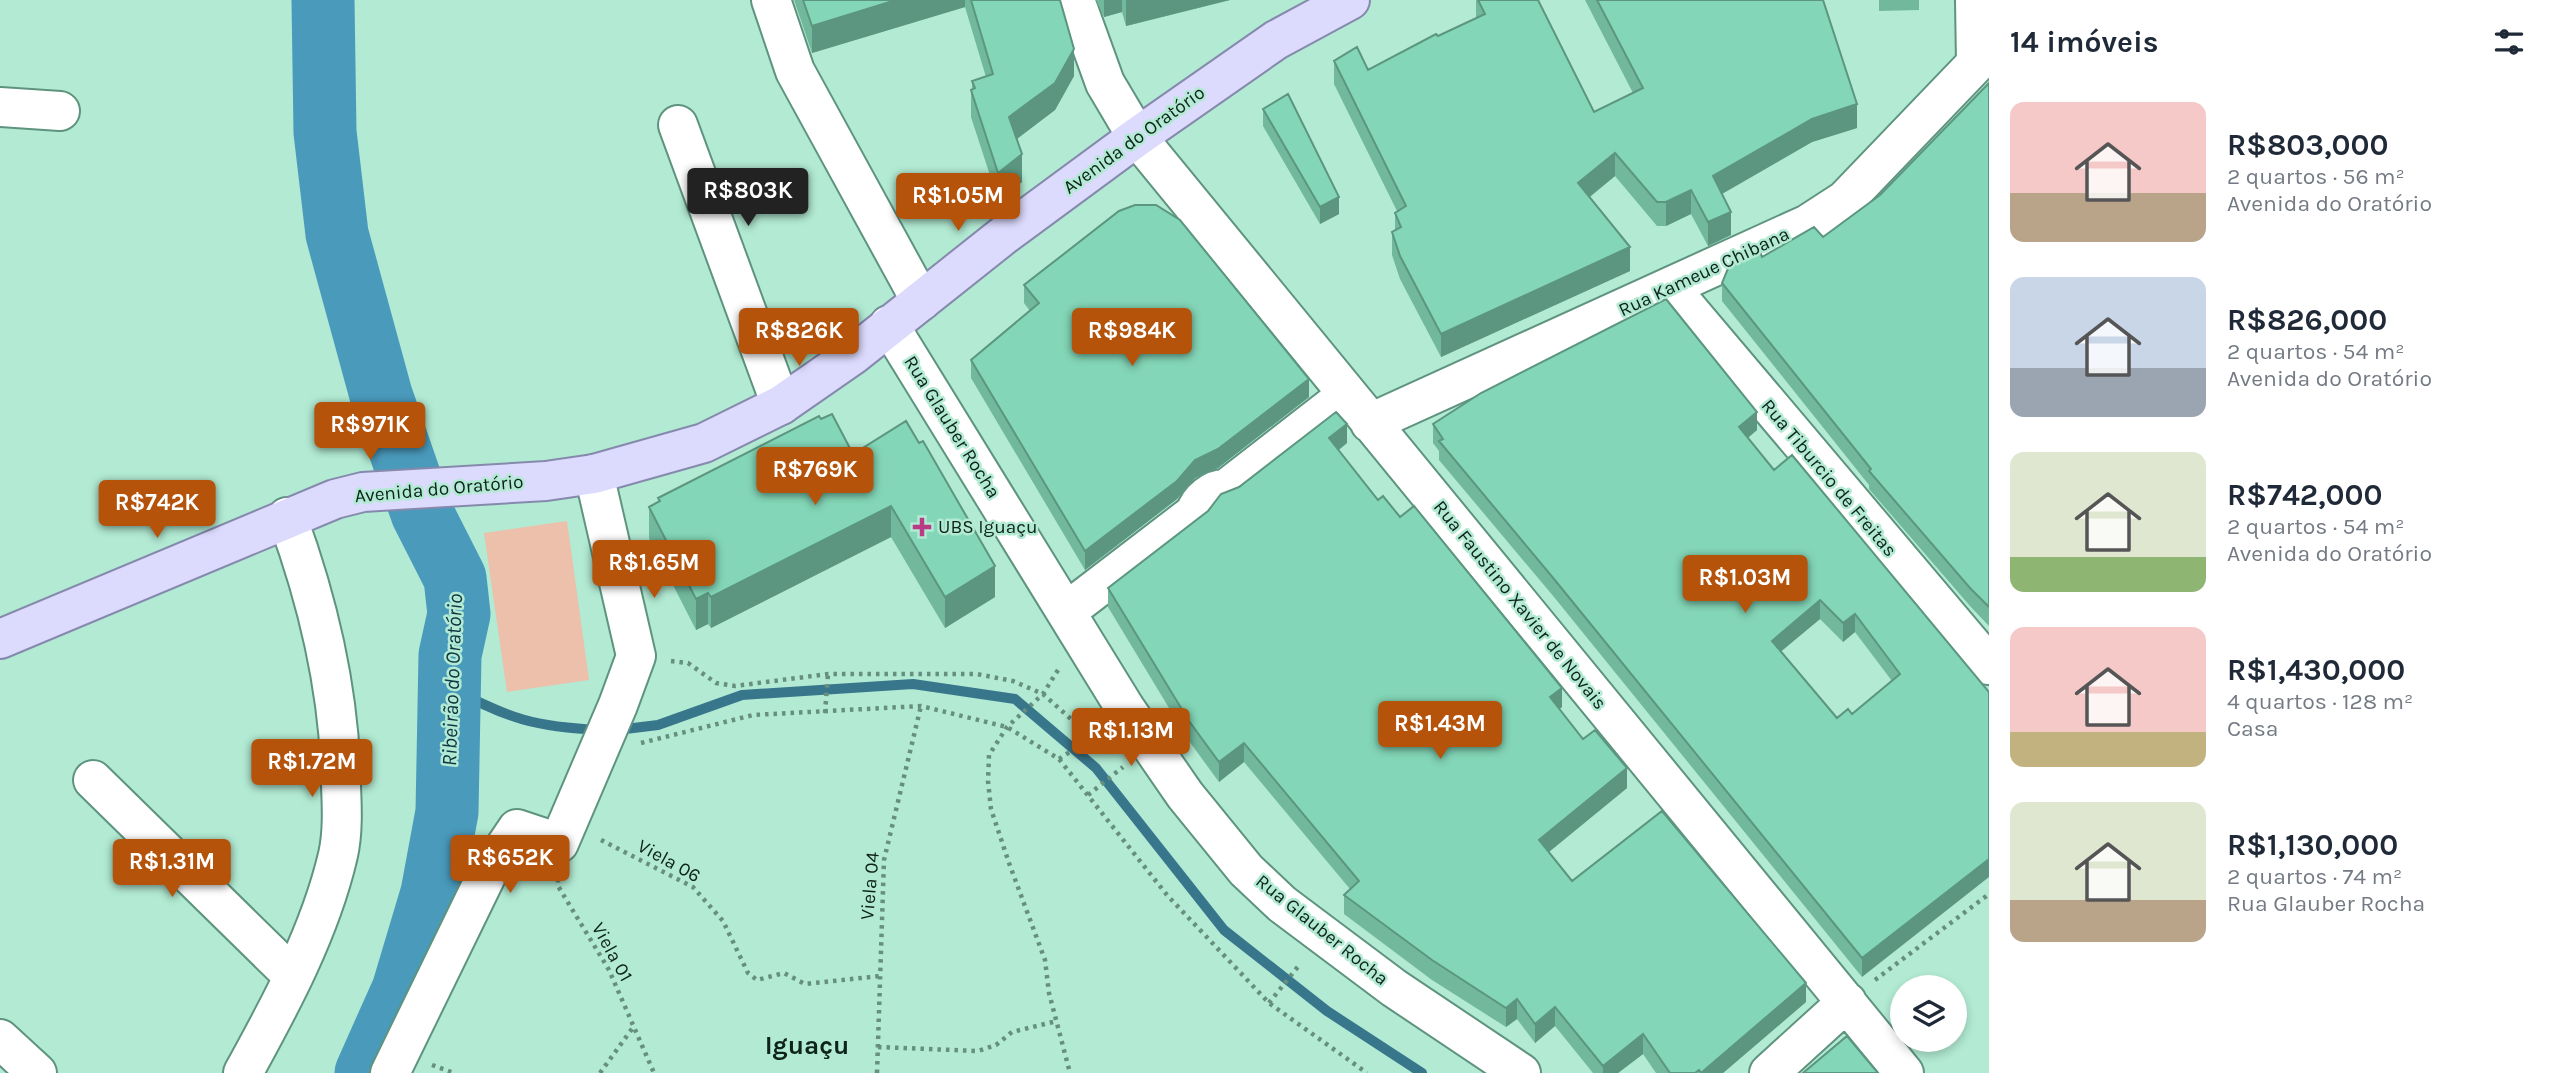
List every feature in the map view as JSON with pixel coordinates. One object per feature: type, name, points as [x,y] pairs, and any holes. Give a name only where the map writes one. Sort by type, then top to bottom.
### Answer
[{"type":"main road","name":"Avenida do Oratório","points":[[0,639],[335,499],[363,492],[580,477],[704,443],[781,405],[853,355],[1004,235],[1137,137],[1276,40],[1350,0]]},
{"type":"street","points":[[771,0],[795,71],[921,301]]},
{"type":"street","name":"Rua Faustino Xavier de Novais","points":[[1075,0],[1105,83],[1137,137],[1904,1073]]},
{"type":"street","points":[[1975,0],[1983,57]]},
{"type":"street","name":"Rua Kameue Chibana","points":[[1067,611],[1195,513],[1199,503],[1217,489],[1226,489],[1359,409],[1671,289],[1808,224],[1845,200],[1983,57]]},
{"type":"street","points":[[0,107],[60,111]]},
{"type":"street","points":[[678,125],[781,405]]},
{"type":"street","name":"Rua Tiburcio de Freitas","points":[[1671,289],[1989,665]]},
{"type":"street","name":"Rua Glauber Rocha","points":[[889,325],[1125,708],[1185,795],[1246,870],[1282,904],[1394,988],[1521,1073]]},
{"type":"street","points":[[390,1073],[488,872],[517,828],[564,833],[636,656],[580,477]]},
{"type":"street","points":[[243,1073],[293,976],[326,899],[339,851],[342,810],[338,712],[317,609],[287,517]]},
{"type":"street","points":[[93,780],[293,976]]},
{"type":"street","points":[[1769,1073],[1847,1002]]},
{"type":"street","points":[[0,1039],[37,1073]]},
{"type":"path","points":[[636,656],[688,663],[716,683],[735,686],[828,674],[977,674],[1013,681],[1043,694],[1124,766],[1132,777]]},
{"type":"path","points":[[825,713],[828,674]]},
{"type":"path","points":[[1043,694],[1007,727],[989,755],[988,780],[991,809],[1045,960],[1049,993],[1070,1073]]},
{"type":"path","points":[[603,738],[752,715],[921,706],[1007,727],[1059,759],[1167,895],[1269,1003],[1367,1073]]},
{"type":"path","name":"Viela 04","points":[[877,1073],[884,860],[921,706]]},
{"type":"path","points":[[1059,759],[1091,738]]},
{"type":"path","points":[[1088,794],[1124,766]]},
{"type":"path","name":"Viela 06","points":[[564,833],[693,887],[723,921],[748,973],[757,980],[785,973],[805,984],[880,975]]},
{"type":"path","name":"Viela 01","points":[[564,833],[558,886],[608,971],[654,1073]]},
{"type":"path","points":[[1847,1002],[1989,894]]},
{"type":"path","points":[[1292,956],[1312,971]]},
{"type":"path","points":[[1269,1003],[1301,963]]},
{"type":"path","points":[[878,1047],[978,1051],[996,1045],[1012,1032],[1057,1021]]},
{"type":"path","points":[[600,1073],[634,1026]]},
{"type":"shaded area","points":[[567,521],[589,680],[507,692],[484,533]]},
{"type":"building","points":[[803,0],[896,0],[812,26]]},
{"type":"building","points":[[971,0],[1060,0],[1074,49],[1055,83],[1009,117],[1022,154],[998,173],[971,90],[975,88],[972,81],[993,74]]},
{"type":"building","points":[[1478,0],[1538,0],[1594,112],[1643,88],[1597,0],[1823,0],[1857,104],[1812,119],[1713,176],[1731,212],[1708,222],[1691,190],[1666,202],[1657,202],[1615,153],[1578,183],[1630,247],[1441,334],[1400,256],[1392,232],[1401,227],[1395,213],[1406,206],[1334,61],[1357,47],[1368,70],[1436,34],[1438,36],[1485,14]]},
{"type":"building","points":[[1989,83],[1989,607],[1869,471],[1871,469],[1722,283],[1729,266],[1760,251],[1762,257],[1814,227],[1823,237],[1880,195]]},
{"type":"building","points":[[1288,94],[1339,197],[1320,207],[1263,109]]},
{"type":"building","points":[[1135,205],[1156,205],[1180,220],[1309,379],[1218,449],[1195,460],[1177,481],[1085,551],[971,360],[1039,303],[1024,285],[1119,211]]},
{"type":"building","points":[[1666,299],[1757,412],[1739,427],[1774,470],[1792,455],[1989,692],[1989,859],[1862,958],[1439,441],[1443,439],[1433,424],[1481,393]],"holes":[[[1820,600],[1843,623],[1855,614],[1900,674],[1852,714],[1848,709],[1837,718],[1772,641]]]},
{"type":"building","points":[[1336,412],[1347,424],[1329,438],[1378,500],[1383,496],[1400,517],[1414,506],[1562,688],[1550,697],[1583,739],[1595,730],[1627,768],[1539,840],[1572,881],[1662,811],[1806,983],[1701,1073],[1699,1070],[1695,1073],[1670,1073],[1643,1034],[1603,1066],[1555,1007],[1535,1024],[1517,999],[1506,1008],[1432,960],[1344,895],[1359,881],[1244,743],[1219,762],[1189,721],[1108,588],[1208,511],[1221,494],[1239,487]]},
{"type":"building","points":[[832,414],[853,454],[906,421],[919,443],[923,441],[995,566],[945,597],[891,506],[711,597],[708,593],[696,599],[649,507],[660,501],[658,498],[819,416],[821,419]]},
{"type":"building","points":[[1847,1036],[1878,1073],[1803,1073]]},
{"type":"waterway","name":"Ribeirão do Oratório","points":[[323,0],[325,132],[337,234],[381,395],[422,513],[455,578],[459,614],[450,655],[447,812],[432,893],[403,990],[366,1073]]},
{"type":"waterway","points":[[617,730],[658,725],[742,695],[913,684],[1015,699],[1096,768],[1224,930],[1327,1011],[1422,1073]]},
{"type":"waterway","points":[[451,688],[523,720],[558,727],[601,730]]},
{"type":"place","name":"UBS Iguaçu","points":[[922,527]]},
{"type":"district","name":"Iguaçu","points":[[807,1045]]}]
